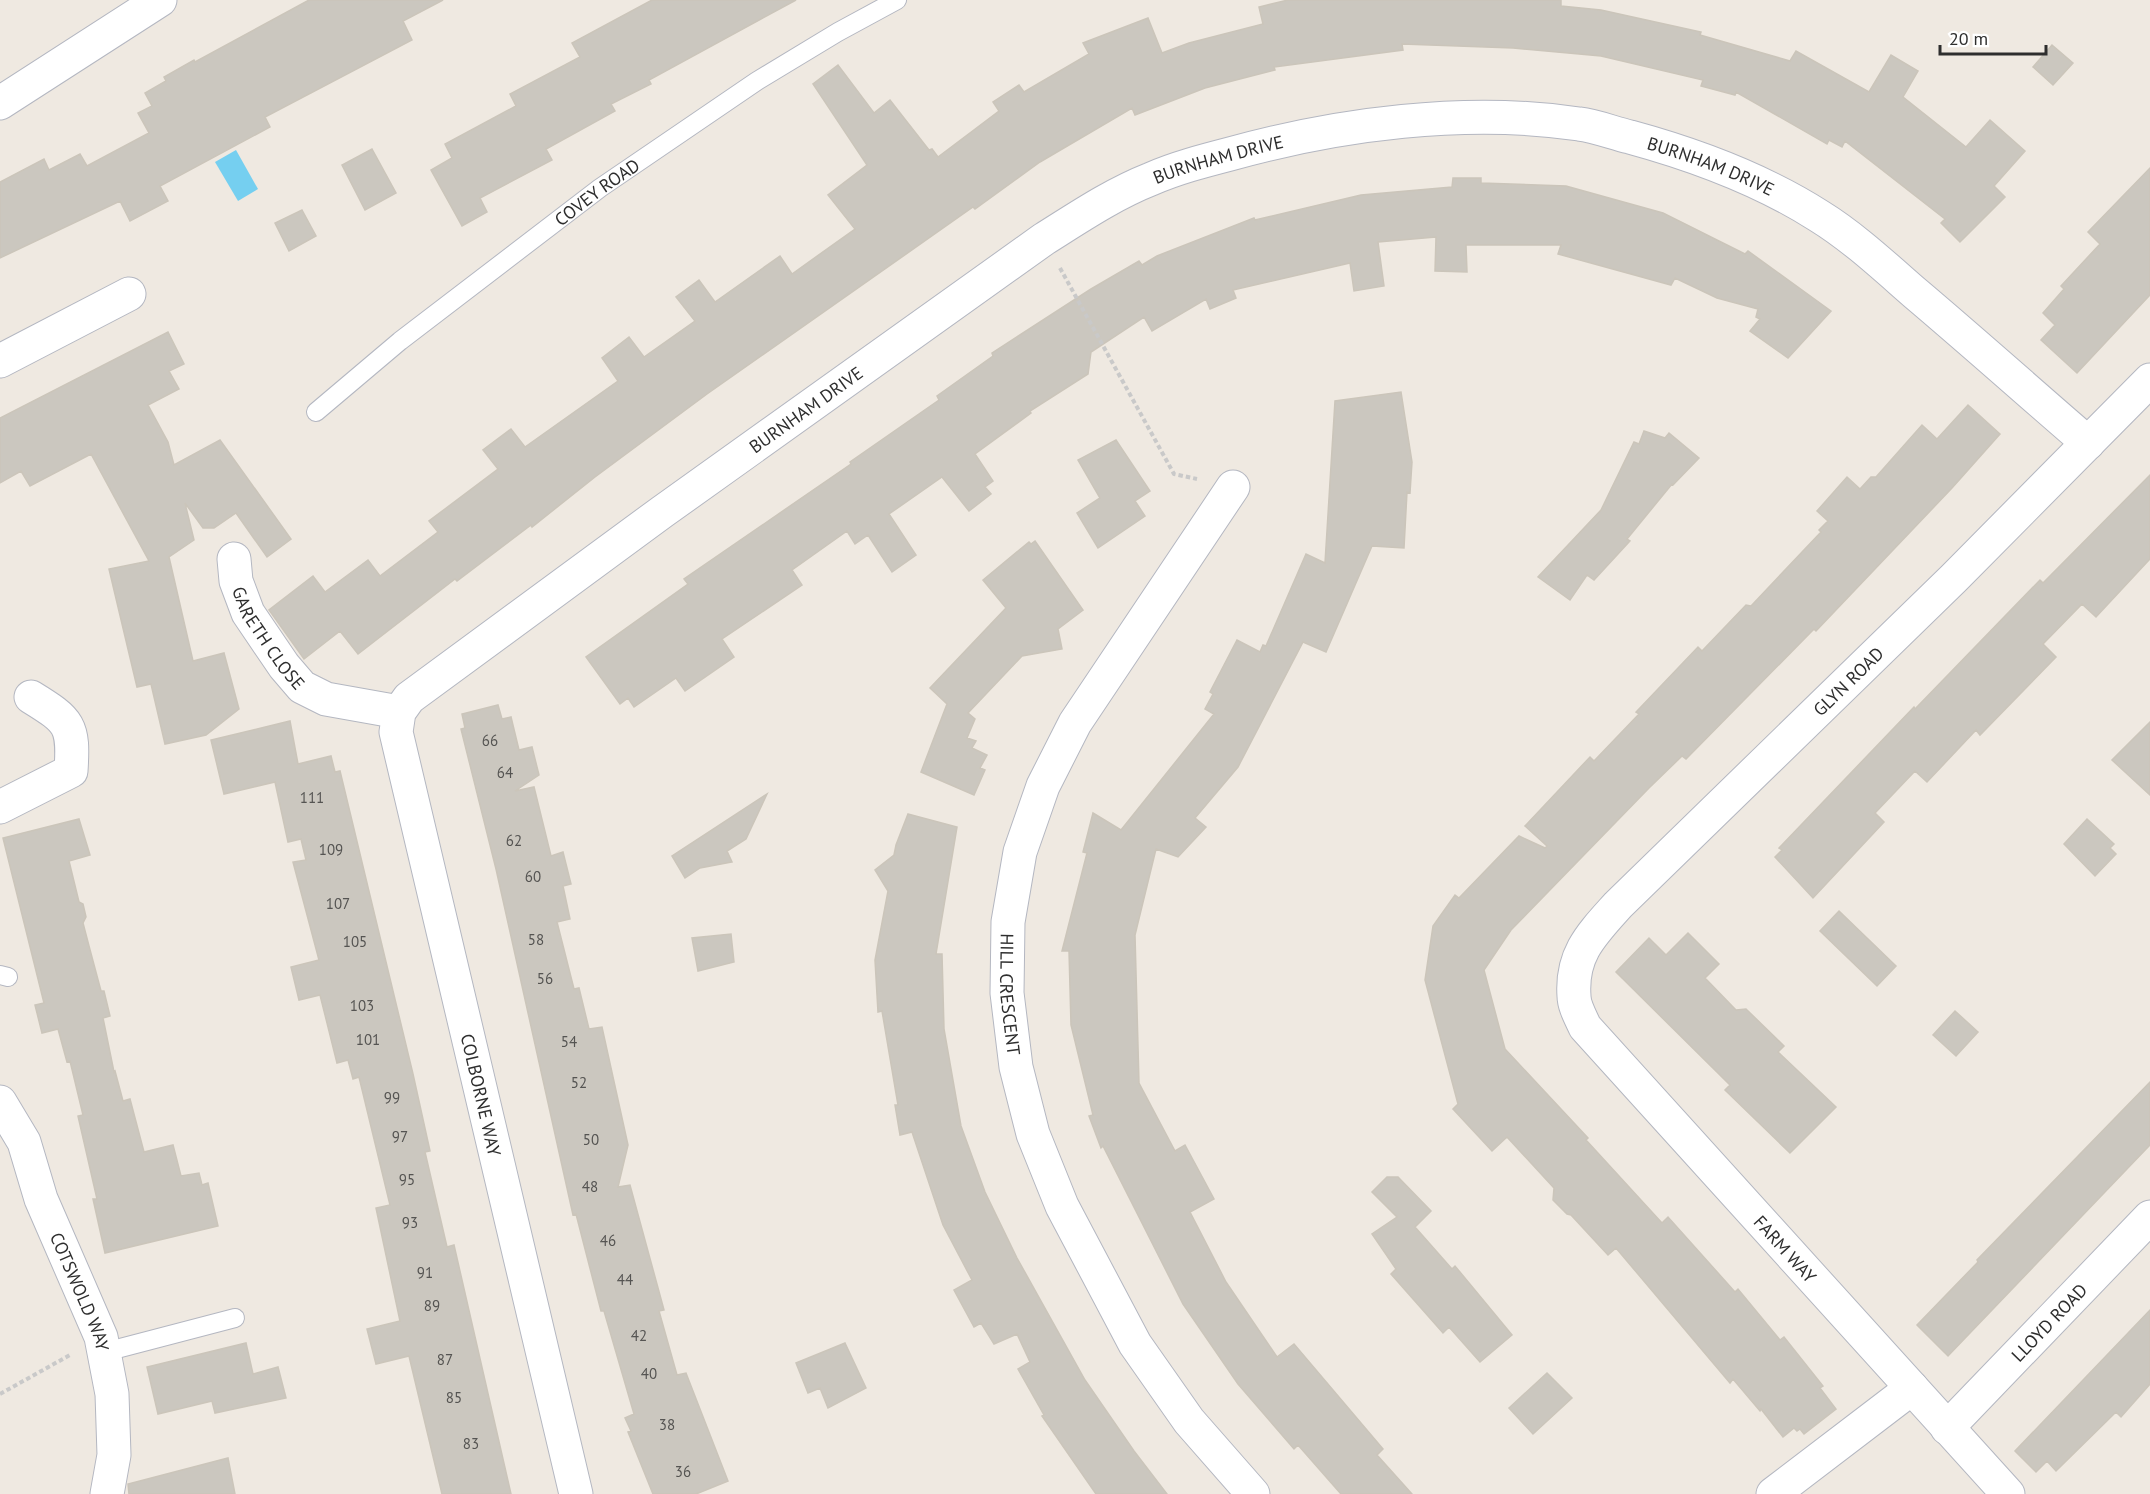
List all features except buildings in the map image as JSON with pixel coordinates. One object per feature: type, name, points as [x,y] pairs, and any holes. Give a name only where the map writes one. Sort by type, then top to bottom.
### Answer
[{"type":"street","points":[[0,104],[160,0]]},
{"type":"street","name":"BURNHAM DRIVE","points":[[404,705],[662,512],[1044,239],[1100,204],[1151,179],[1198,163],[1327,131],[1450,119],[1517,118],[1580,124],[1669,148],[1722,166],[1819,216],[1870,254],[2088,443]]},
{"type":"street","points":[[0,361],[129,294]]},
{"type":"street","name":"GLYN ROAD","points":[[1574,997],[1577,959],[1589,937],[1618,905],[1954,578],[2150,380]]},
{"type":"street","name":"HILL CRESCENT","points":[[1233,487],[1075,723],[1042,786],[1020,852],[1008,922],[1007,993],[1016,1067],[1033,1134],[1062,1206],[1135,1344],[1189,1421],[1253,1494]]},
{"type":"street","name":"GARETH CLOSE","points":[[234,559],[236,581],[248,613],[284,666],[302,687],[326,699],[404,705]]},
{"type":"street","points":[[0,807],[71,771],[73,743],[66,721],[31,697]]},
{"type":"street","name":"COLBORNE WAY","points":[[404,705],[396,732],[398,743],[576,1494]]},
{"type":"street","name":"FARM WAY","points":[[1574,997],[1585,1027],[2008,1494]]},
{"type":"street","name":"COTSWOLD WAY","points":[[0,1102],[24,1142],[41,1199],[103,1344],[112,1394],[114,1455],[107,1494]]},
{"type":"street","name":"LLOYD ROAD","points":[[1947,1428],[2150,1217]]},
{"type":"street","points":[[1773,1494],[1912,1389]]},
{"type":"lane","name":"COVEY ROAD","points":[[316,412],[400,341],[600,188],[757,81],[838,32],[897,0]]},
{"type":"lane","points":[[103,1344],[235,1318]]},
{"type":"path","points":[[1044,239],[1174,474],[1233,487]]},
{"type":"path","points":[[0,1394],[103,1344]]},
{"type":"water","points":[[236,150],[258,189],[238,201],[215,162]]}]
